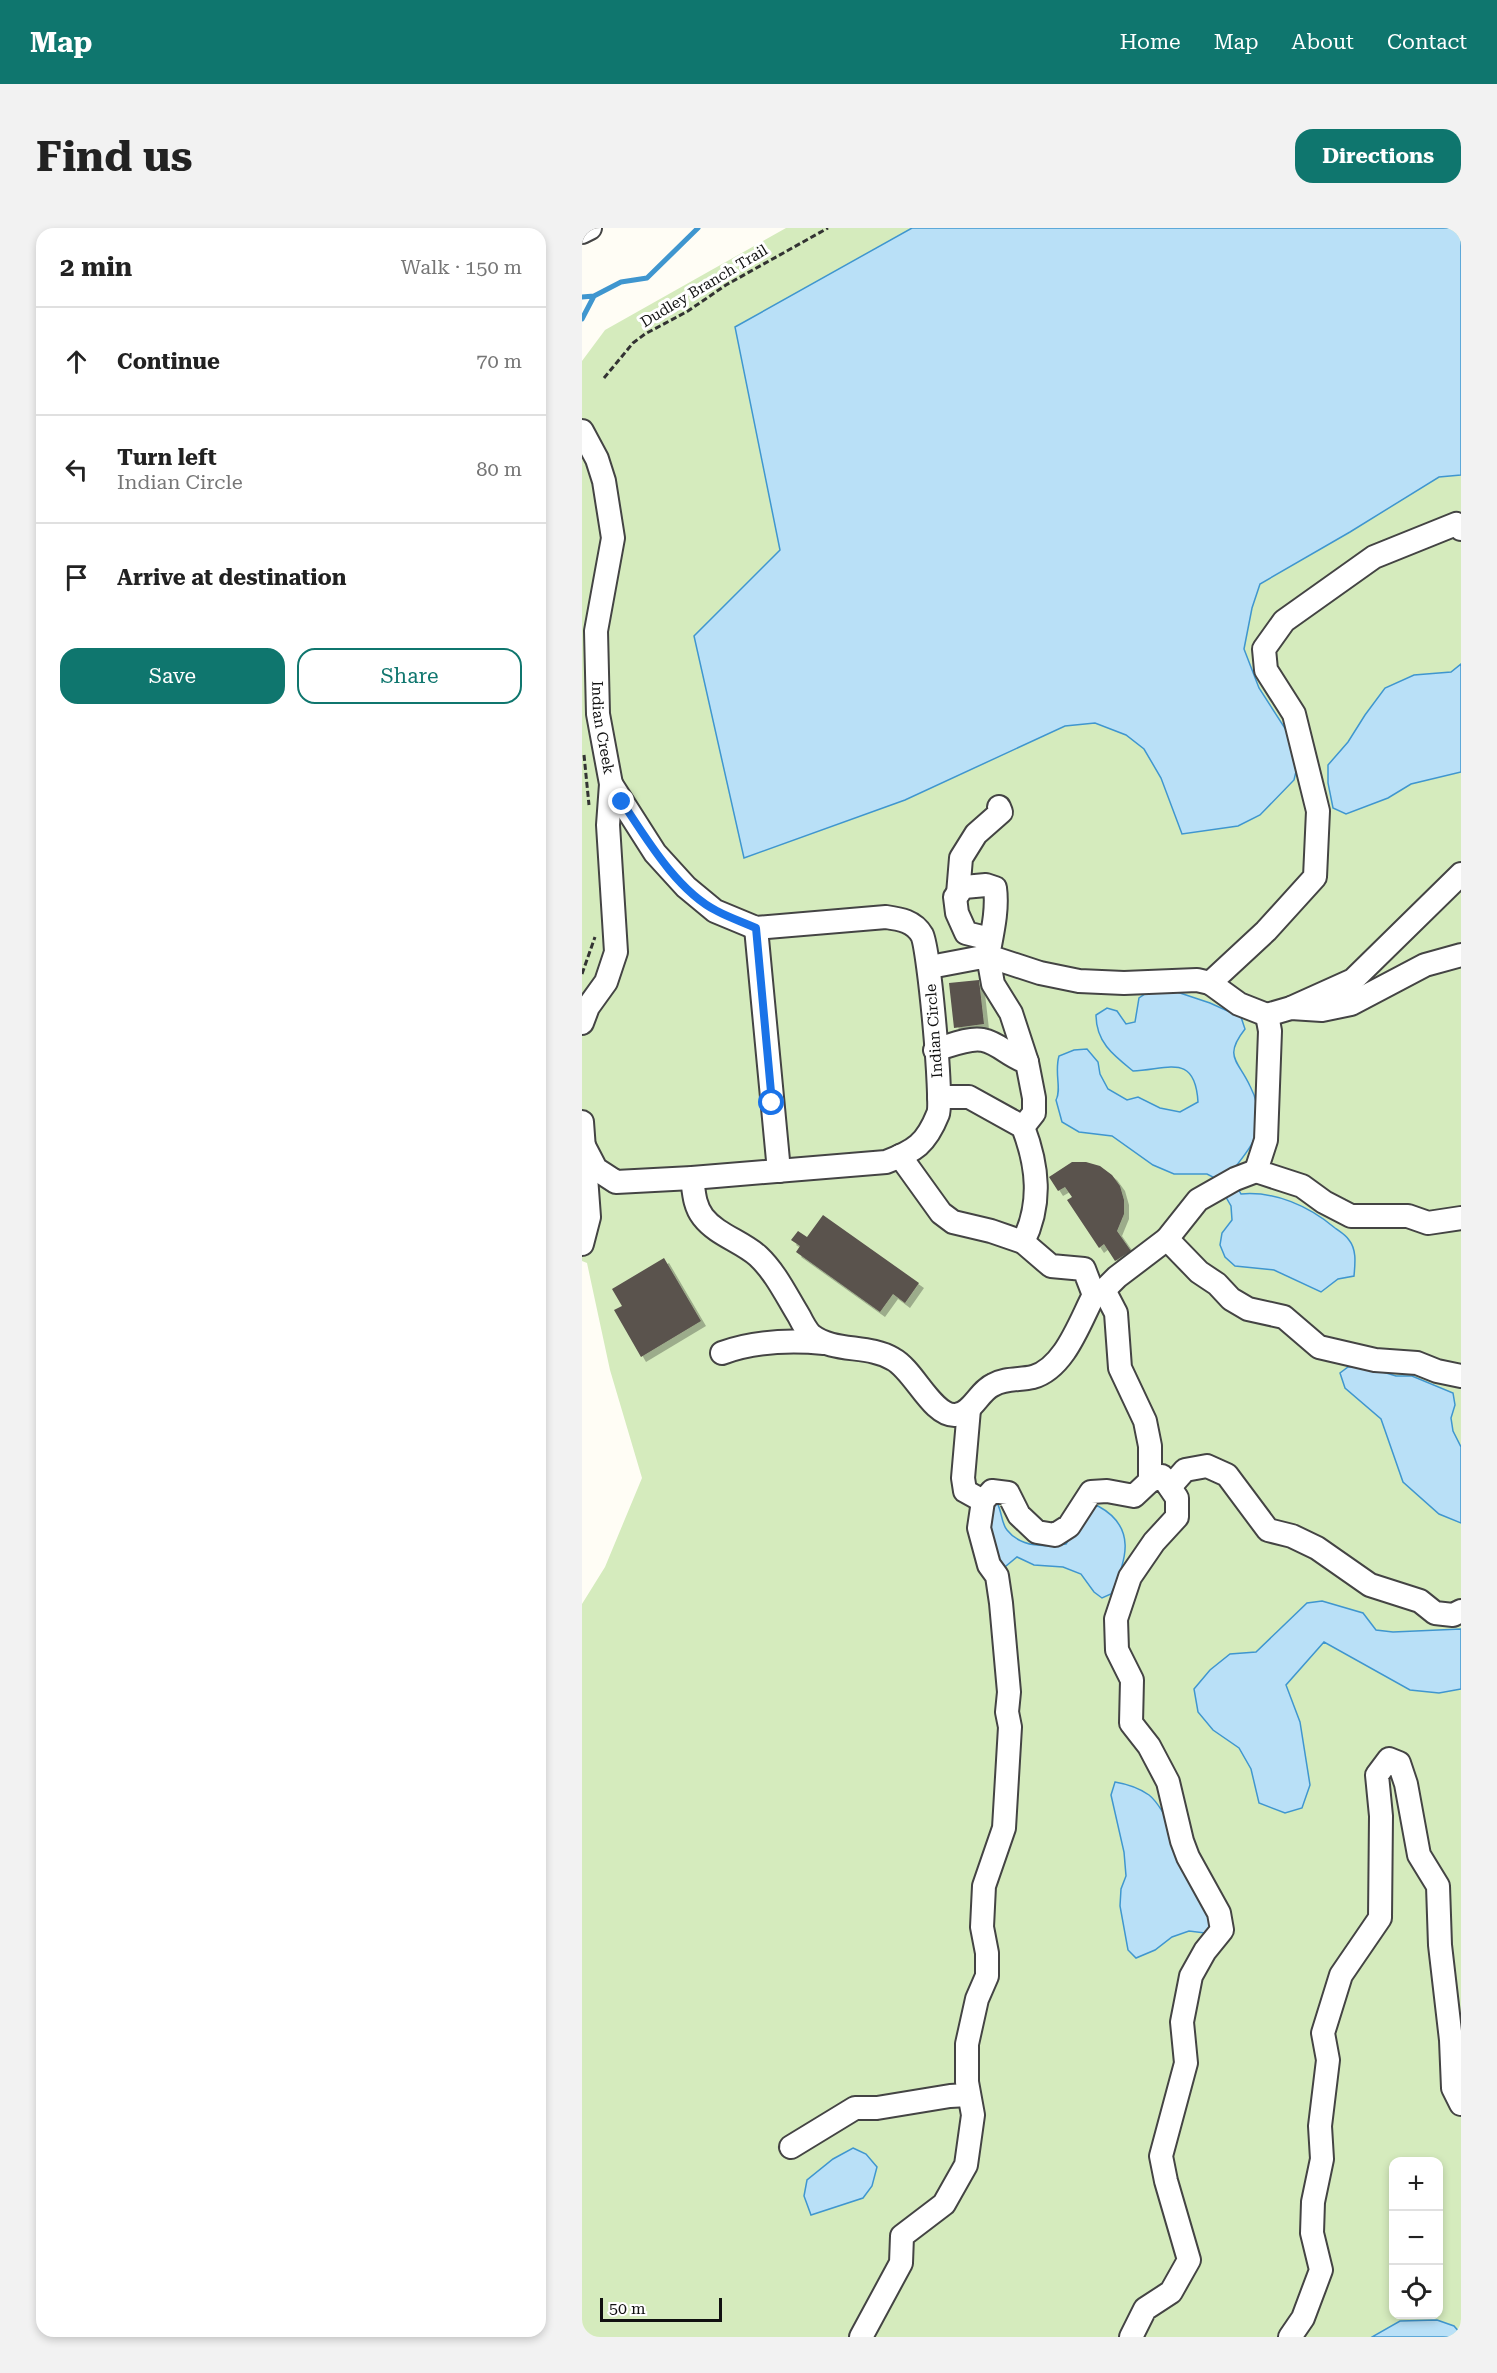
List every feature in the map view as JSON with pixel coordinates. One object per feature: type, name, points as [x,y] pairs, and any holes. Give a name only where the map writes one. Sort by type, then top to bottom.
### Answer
[{"type":"lane","points":[[582,232],[590,228]]},
{"type":"lane","name":"Indian Creek","points":[[582,431],[597,459],[604,481],[613,538],[596,631],[598,714],[611,784],[608,825],[616,952],[606,982],[588,1007],[582,1023]]},
{"type":"lane","points":[[1210,983],[1266,930],[1315,877],[1318,811],[1294,714],[1266,670],[1264,649],[1284,621],[1374,557],[1456,524],[1461,529]]},
{"type":"lane","name":"Indian Circle","points":[[584,1144],[596,1169],[616,1182],[886,1162],[912,1151],[929,1134],[940,1111],[930,968],[921,934],[907,920],[886,916],[756,928],[715,910],[686,887],[656,853],[611,784]]},
{"type":"lane","points":[[958,894],[962,858],[976,834],[1001,812],[999,807]]},
{"type":"lane","points":[[1023,1127],[1034,1113],[1034,1098],[1027,1062],[1011,1013],[993,984],[989,950],[997,898],[995,888],[986,885],[964,887],[955,897],[957,913],[966,933],[982,937],[989,950],[1040,973],[1079,981],[1124,983],[1197,980],[1210,983],[1239,1004],[1267,1015],[1291,1008],[1353,980],[1461,874]]},
{"type":"lane","points":[[756,928],[778,1171]]},
{"type":"lane","points":[[930,968],[989,950]]},
{"type":"lane","points":[[1291,1008],[1322,1010],[1351,1004],[1425,964],[1461,955]]},
{"type":"lane","points":[[722,1353],[740,1346],[796,1341],[826,1343],[876,1352],[893,1359],[909,1372],[930,1400],[946,1414],[957,1415],[969,1409],[991,1385],[1035,1377],[1050,1367],[1068,1346],[1099,1293],[1167,1239],[1198,1200],[1236,1179],[1266,1140],[1270,1031],[1267,1015]]},
{"type":"lane","points":[[936,1050],[968,1041],[983,1040],[1017,1060],[1027,1062]]},
{"type":"lane","points":[[939,1096],[969,1097],[1023,1127],[1034,1155],[1035,1207],[1032,1223],[1023,1242]]},
{"type":"lane","points":[[582,1122],[589,1217],[582,1244]]},
{"type":"lane","points":[[900,1156],[941,1213],[953,1222],[1023,1242],[1051,1266],[1083,1269],[1116,1313],[1120,1368],[1145,1421],[1160,1484],[1177,1498],[1177,1517],[1154,1542],[1130,1577],[1116,1619],[1117,1650],[1132,1680],[1131,1723],[1149,1746],[1168,1782],[1182,1841],[1188,1857],[1219,1913],[1222,1930],[1205,1951],[1191,1976],[1182,2022],[1186,2063],[1161,2156],[1166,2181],[1190,2260],[1171,2292],[1145,2309],[1131,2337]]},
{"type":"lane","points":[[692,1178],[697,1208],[704,1219],[757,1255],[778,1278],[810,1334],[826,1343]]},
{"type":"lane","points":[[1236,1179],[1302,1186],[1324,1202],[1351,1216],[1408,1216],[1428,1223],[1461,1218]]},
{"type":"lane","points":[[1167,1239],[1199,1272],[1217,1284],[1231,1299],[1248,1309],[1284,1317],[1319,1347],[1376,1360],[1417,1363],[1437,1371],[1461,1376]]},
{"type":"lane","points":[[969,1409],[963,1478],[965,1491],[983,1501]]},
{"type":"lane","points":[[861,2337],[901,2263],[902,2236],[944,2204],[966,2164],[973,2115],[968,2095],[967,2044],[977,1999],[987,1976],[987,1953],[982,1927],[984,1886],[1004,1828],[1010,1727],[1007,1713],[1010,1692],[997,1576],[989,1565],[979,1528],[983,1501],[992,1491],[1008,1493],[1019,1515],[1037,1532],[1055,1535],[1069,1526],[1091,1492],[1107,1491],[1134,1496],[1185,1470],[1207,1466],[1227,1475],[1268,1530],[1292,1536],[1317,1548],[1370,1585],[1420,1601],[1435,1613],[1453,1615],[1461,1611]]},
{"type":"lane","points":[[1290,2337],[1303,2318],[1321,2270],[1312,2232],[1313,2202],[1322,2159],[1320,2126],[1328,2060],[1323,2032],[1328,2009],[1341,1975],[1380,1918],[1381,1816],[1377,1775],[1389,1760],[1399,1763],[1406,1784],[1419,1855],[1438,1886],[1440,1944],[1451,2040],[1453,2088],[1461,2104]]},
{"type":"lane","points":[[791,2147],[855,2108],[877,2108],[968,2095]]},
{"type":"path","name":"Dudley Branch Trail","points":[[604,378],[633,343],[645,334],[688,311],[726,285],[828,228]]},
{"type":"green space","points":[[786,228],[1461,228],[1461,2337],[582,2337],[582,1604],[605,1567],[642,1478],[610,1370],[587,1263],[582,1261],[582,361],[605,330]]},
{"type":"water","points":[[912,228],[1461,228],[1461,475],[1439,477],[1260,584],[1252,608],[1244,649],[1259,688],[1290,736],[1299,759],[1294,780],[1260,815],[1238,826],[1182,834],[1161,778],[1144,749],[1126,735],[1095,723],[1065,726],[905,800],[744,858],[694,636],[780,550],[735,327]]},
{"type":"water","points":[[1461,664],[1461,772],[1411,784],[1388,798],[1346,814],[1333,808],[1328,783],[1328,765],[1348,742],[1385,688],[1414,675],[1451,672]]},
{"type":"water","points":[[1168,989],[1210,1003],[1241,1017],[1245,1029],[1238,1038],[1234,1052],[1237,1064],[1254,1095],[1258,1121],[1257,1133],[1251,1145],[1230,1174],[1241,1194],[1279,1198],[1303,1207],[1325,1220],[1348,1238],[1352,1244],[1355,1257],[1354,1276],[1338,1279],[1321,1292],[1274,1270],[1235,1266],[1225,1257],[1220,1245],[1222,1233],[1232,1220],[1231,1206],[1215,1178],[1207,1174],[1174,1174],[1153,1165],[1112,1136],[1079,1132],[1062,1122],[1056,1100],[1059,1056],[1074,1050],[1087,1049],[1098,1062],[1100,1074],[1108,1089],[1127,1100],[1138,1097],[1160,1108],[1180,1112],[1198,1102],[1196,1086],[1185,1070],[1168,1067],[1133,1071],[1107,1047],[1099,1033],[1096,1015],[1107,1008],[1117,1011],[1126,1024],[1135,1022],[1139,998],[1151,990]]},
{"type":"water","points":[[1363,1366],[1396,1376],[1412,1376],[1453,1393],[1455,1405],[1451,1418],[1453,1431],[1461,1447],[1461,1523],[1439,1514],[1403,1482],[1381,1419],[1345,1388],[1340,1373],[1348,1367]]},
{"type":"water","points":[[997,1503],[1007,1530],[1019,1540],[1034,1545],[1066,1544],[1088,1508],[1098,1506],[1110,1514],[1119,1524],[1125,1545],[1121,1569],[1111,1594],[1102,1598],[1094,1592],[1081,1574],[1063,1567],[1034,1565],[1017,1557],[1000,1571],[985,1509],[990,1504]]},
{"type":"water","points":[[1322,1601],[1363,1613],[1376,1630],[1393,1632],[1461,1629],[1461,1689],[1439,1693],[1410,1690],[1324,1642],[1286,1685],[1300,1722],[1310,1785],[1302,1808],[1285,1813],[1259,1803],[1251,1769],[1239,1748],[1213,1730],[1198,1712],[1194,1689],[1210,1670],[1230,1654],[1256,1652],[1307,1603]]},
{"type":"water","points":[[1115,1782],[1141,1790],[1158,1804],[1176,1837],[1213,1927],[1205,1933],[1189,1931],[1172,1937],[1155,1950],[1136,1958],[1128,1950],[1120,1906],[1121,1889],[1126,1876],[1124,1852],[1111,1795]]},
{"type":"water","points":[[853,2148],[866,2154],[877,2167],[872,2186],[863,2198],[811,2215],[804,2196],[807,2180],[833,2159]]},
{"type":"water","points":[[1437,2320],[1454,2326],[1461,2337],[1372,2337],[1400,2321]]},
{"type":"building","points":[[979,980],[984,1024],[954,1028],[949,983]]},
{"type":"building","points":[[1072,1162],[1086,1162],[1100,1166],[1112,1175],[1120,1186],[1124,1200],[1124,1214],[1117,1231],[1131,1251],[1115,1261],[1104,1244],[1099,1248],[1067,1200],[1072,1197],[1065,1187],[1058,1191],[1049,1177]]},
{"type":"building","points":[[823,1215],[919,1283],[905,1303],[893,1294],[880,1312],[796,1252],[800,1246],[791,1240],[798,1231],[807,1237]]},
{"type":"building","points":[[664,1258],[701,1321],[641,1357],[614,1310],[622,1306],[612,1289]]},
{"type":"waterway","points":[[582,319],[594,296],[621,282],[647,278],[698,228]]},
{"type":"waterway","points":[[582,297],[594,296]]},
{"type":"route","points":[[622,802],[656,853],[686,887],[715,910],[756,928],[772,1103]]}]
